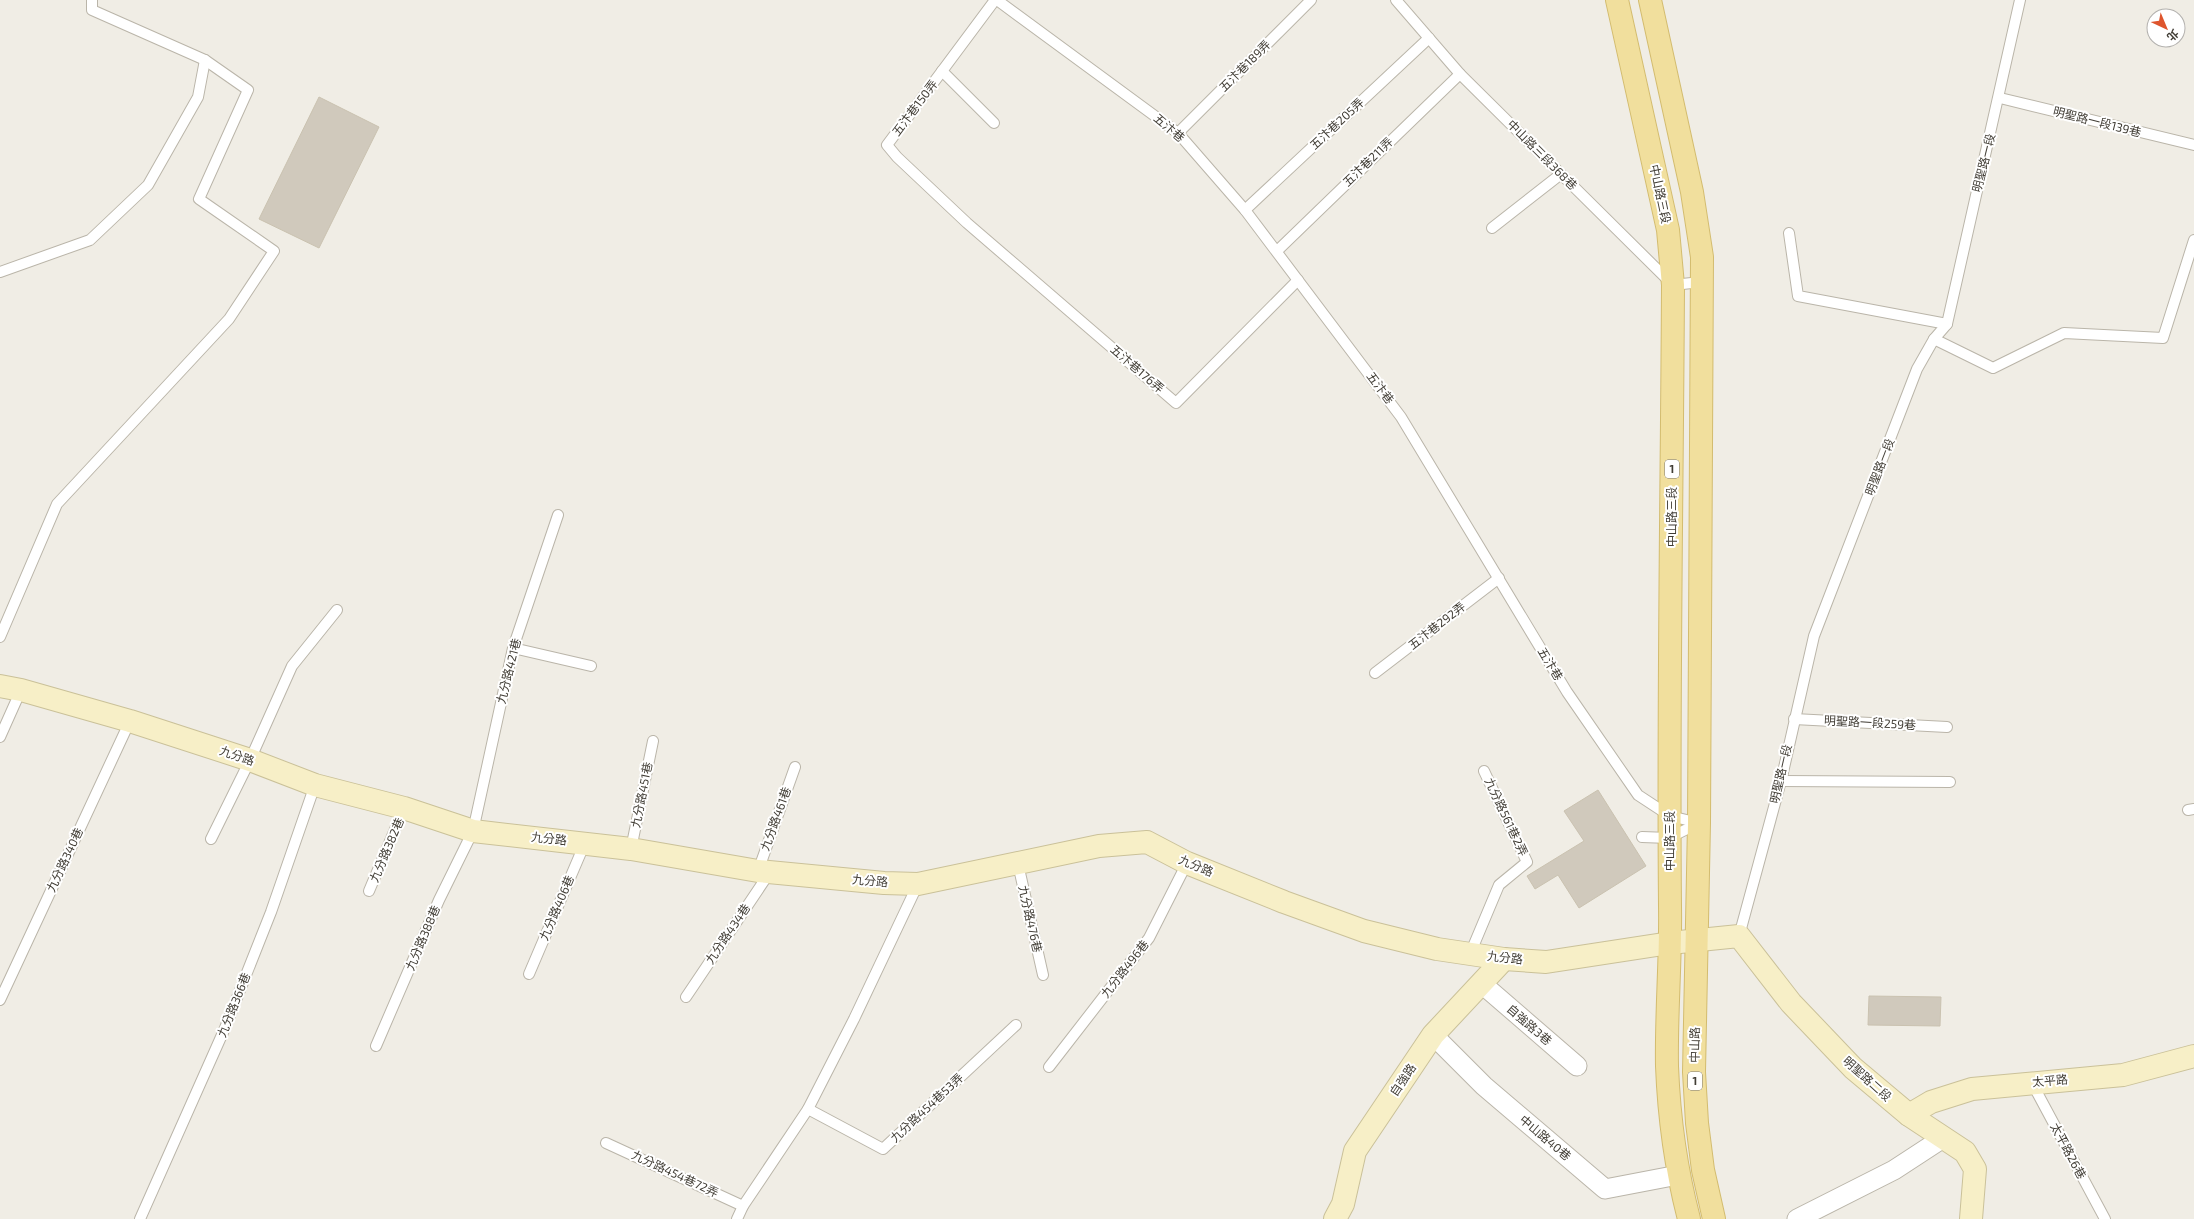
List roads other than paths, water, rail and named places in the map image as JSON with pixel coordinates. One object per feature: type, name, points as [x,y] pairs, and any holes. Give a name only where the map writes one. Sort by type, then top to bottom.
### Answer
[{"type":"main road","name":"中山路三段","points":[[1617,0],[1668,230],[1673,285],[1670,943]]},
{"type":"main road","name":"1","points":[[1650,0],[1692,192],[1702,257],[1699,823],[1696,940]]},
{"type":"main road","name":"中山路","points":[[1696,940],[1694,1072],[1703,1170],[1714,1219]]},
{"type":"main road","name":"1","points":[[1670,943],[1667,1065],[1671,1126],[1678,1174],[1689,1219]]},
{"type":"street","name":"九分路","points":[[0,686],[21,690],[130,721],[250,760],[315,785],[404,808],[473,831],[631,849],[764,872],[884,883],[918,884],[1099,846],[1147,842],[1187,863],[1284,902],[1364,931],[1437,949],[1504,959],[1546,962],[1670,943],[1739,936]]},
{"type":"street","name":"明聖路二段","points":[[1739,936],[1791,1003],[1853,1068],[1909,1115],[1966,1152],[1974,1169],[1971,1219]]},
{"type":"street","name":"自強路","points":[[1334,1219],[1343,1204],[1355,1151],[1433,1035],[1504,959]]},
{"type":"street","name":"自強路3巷","points":[[1481,983],[1577,1066]]},
{"type":"street","name":"中山路40巷","points":[[1433,1035],[1484,1086],[1605,1190],[1678,1174]]},
{"type":"street","name":"太平路","points":[[1909,1115],[1931,1102],[1972,1089],[2032,1082],[2123,1075],[2194,1056]]},
{"type":"street","points":[[1797,1219],[1894,1170],[1943,1138]]},
{"type":"lane","points":[[0,638],[57,504],[229,319],[274,251],[199,199],[248,90],[205,60],[92,10],[92,0]]},
{"type":"lane","name":"五汴巷150弄","points":[[967,223],[897,157],[887,145],[996,0]]},
{"type":"lane","name":"五汴巷","points":[[996,0],[1178,133],[1245,210],[1401,417],[1567,692],[1637,798],[1670,827],[1699,823]]},
{"type":"lane","name":"五汴巷189弄","points":[[1178,133],[1311,0]]},
{"type":"lane","name":"中山路三段368巷","points":[[1396,0],[1460,74],[1673,285]]},
{"type":"lane","name":"明聖路一段","points":[[1739,936],[1781,781],[1814,636],[1917,369],[1934,338],[1947,324],[2000,98],[2020,0]]},
{"type":"lane","name":"五汴巷205弄","points":[[1245,210],[1429,38]]},
{"type":"lane","points":[[0,272],[90,240],[148,186],[198,98],[205,60]]},
{"type":"lane","points":[[942,72],[994,123]]},
{"type":"lane","name":"五汴巷211弄","points":[[1277,251],[1460,74]]},
{"type":"lane","name":"明聖路一段139巷","points":[[2000,98],[2194,145]]},
{"type":"lane","points":[[1492,228],[1561,174]]},
{"type":"lane","name":"五汴巷176弄","points":[[967,223],[1176,402],[1298,280]]},
{"type":"lane","points":[[1789,233],[1798,296],[1947,324]]},
{"type":"lane","points":[[1934,338],[1993,368],[2064,333],[2163,338],[2194,240]]},
{"type":"lane","points":[[1673,285],[1702,282]]},
{"type":"lane","name":"九分路421巷","points":[[473,831],[514,648],[558,515]]},
{"type":"lane","name":"五汴巷292弄","points":[[1375,673],[1499,578]]},
{"type":"lane","points":[[211,839],[250,760],[292,666],[337,610]]},
{"type":"lane","points":[[514,648],[591,666]]},
{"type":"lane","points":[[0,737],[21,690]]},
{"type":"lane","name":"明聖路一段259巷","points":[[1794,719],[1947,727]]},
{"type":"lane","name":"九分路340巷","points":[[0,1000],[130,721]]},
{"type":"lane","name":"九分路451巷","points":[[631,849],[653,741]]},
{"type":"lane","name":"九分路461巷","points":[[764,872],[795,767]]},
{"type":"lane","name":"九分路561巷2弄","points":[[1470,954],[1499,885],[1527,862],[1484,771]]},
{"type":"lane","points":[[1781,781],[1950,782]]},
{"type":"lane","name":"九分路366巷","points":[[140,1219],[225,1028],[271,912],[315,785]]},
{"type":"lane","name":"九分路382巷","points":[[369,891],[404,808]]},
{"type":"lane","points":[[1642,837],[1670,827],[1699,823]]},
{"type":"lane","name":"九分路388巷","points":[[376,1046],[439,900],[473,831]]},
{"type":"lane","name":"九分路406巷","points":[[529,974],[585,843]]},
{"type":"lane","name":"九分路496巷","points":[[1049,1067],[1149,938],[1187,863]]},
{"type":"lane","name":"九分路476巷","points":[[1018,864],[1043,975]]},
{"type":"lane","name":"九分路434巷","points":[[686,997],[764,872]]},
{"type":"lane","points":[[737,1219],[743,1206],[808,1109],[854,1020],[918,884]]},
{"type":"lane","name":"九分路454巷53弄","points":[[808,1109],[883,1148],[1016,1026]]},
{"type":"lane","name":"太平路26巷","points":[[2032,1082],[2105,1219]]},
{"type":"lane","name":"九分路454巷72弄","points":[[606,1143],[743,1206]]}]
